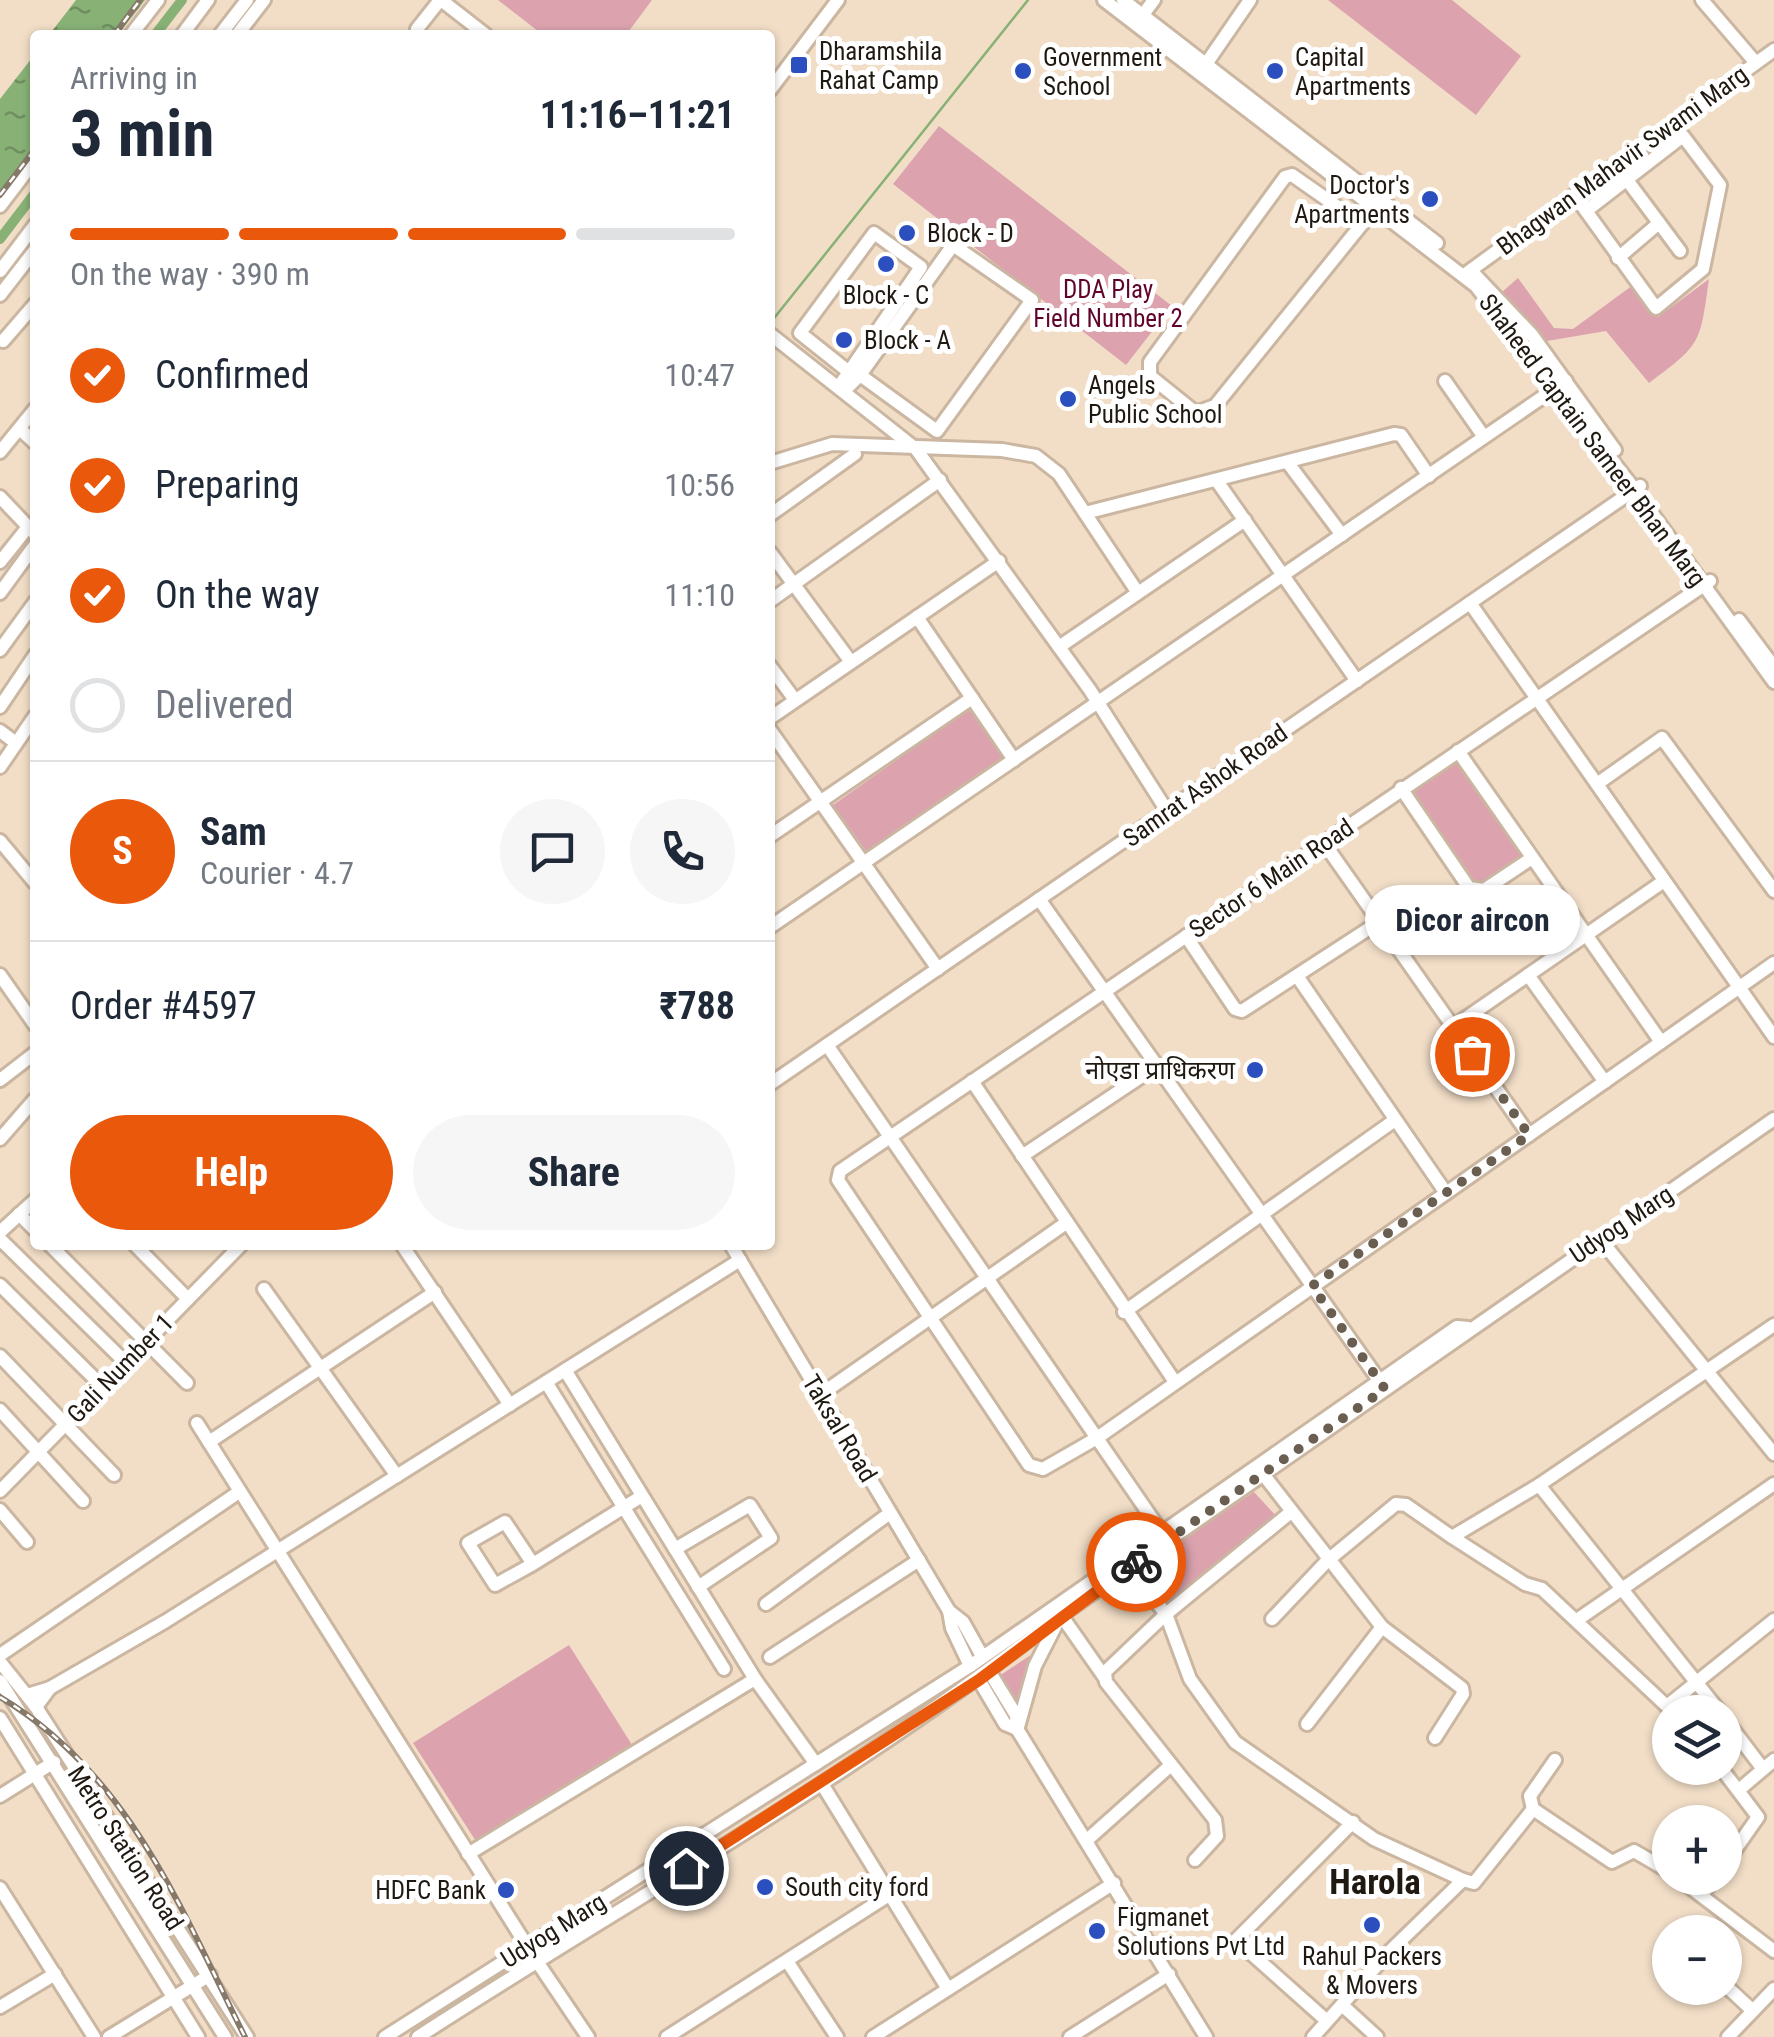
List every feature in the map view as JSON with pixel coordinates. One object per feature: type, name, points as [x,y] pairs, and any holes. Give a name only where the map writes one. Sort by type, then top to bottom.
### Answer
[{"type":"street","points":[[135,30],[158,0]]},
{"type":"street","points":[[186,30],[208,0]]},
{"type":"street","points":[[224,30],[248,0]]},
{"type":"street","points":[[241,30],[264,0]]},
{"type":"street","points":[[417,28],[441,0],[480,30]]},
{"type":"street","points":[[775,83],[838,0]]},
{"type":"street","name":"Shaheed Captain Sameer Bhan Marg","points":[[1104,0],[1266,115]]},
{"type":"street","name":"Shaheed Captain Sameer Bhan Marg","points":[[1122,0],[1466,273],[1532,335],[1562,384],[1774,682]]},
{"type":"street","points":[[1142,16],[1154,0]]},
{"type":"street","points":[[1206,64],[1250,0]]},
{"type":"street","points":[[1702,0],[1756,63]]},
{"type":"street","name":"Bhagwan Mahavir Swami Marg","points":[[1466,273],[1774,50]]},
{"type":"street","points":[[1576,197],[1586,212],[1618,258],[1656,308],[1703,269],[1720,186],[1683,136],[1586,212]]},
{"type":"street","points":[[0,206],[30,167]]},
{"type":"street","points":[[1362,224],[1292,175],[1285,176],[1150,362],[1150,376],[1196,413],[1216,406],[1362,224],[1378,203]]},
{"type":"street","points":[[1627,180],[1680,251]]},
{"type":"street","points":[[1618,258],[1659,223]]},
{"type":"street","points":[[0,271],[30,232]]},
{"type":"street","points":[[841,389],[855,374],[953,245],[1032,300],[936,430],[855,374],[800,333],[874,233],[921,267],[855,374]]},
{"type":"street","points":[[0,296],[30,257]]},
{"type":"street","points":[[3,341],[30,310]]},
{"type":"street","points":[[775,338],[916,449],[1098,702],[1167,811]]},
{"type":"street","points":[[1445,381],[1484,437]]},
{"type":"street","points":[[775,924],[1562,384]]},
{"type":"street","points":[[0,452],[30,415]]},
{"type":"street","points":[[20,428],[30,438]]},
{"type":"street","points":[[1085,513],[1397,434],[1428,476]]},
{"type":"street","points":[[775,461],[827,444],[1002,450],[1036,456],[1059,474],[1138,593]]},
{"type":"street","points":[[775,512],[855,454]]},
{"type":"street","points":[[1288,463],[1342,535]]},
{"type":"street","points":[[775,597],[940,480]]},
{"type":"street","points":[[1217,480],[1356,681]]},
{"type":"street","name":"Samrat Ashok Road","points":[[775,1081],[1638,488]]},
{"type":"street","points":[[0,496],[30,529]]},
{"type":"street","points":[[1059,648],[1244,520]]},
{"type":"street","points":[[0,562],[30,533]]},
{"type":"street","points":[[0,593],[30,552]]},
{"type":"street","points":[[775,559],[851,662]]},
{"type":"street","points":[[775,714],[999,561]]},
{"type":"street","name":"Shaheed Captain Sameer Bhan Marg","points":[[1707,583],[1774,667]]},
{"type":"street","name":"Sector 6 Main Road","points":[[931,1317],[838,1180],[840,1170],[1707,583]]},
{"type":"street","points":[[1470,603],[1774,1037]]},
{"type":"street","points":[[0,650],[30,609]]},
{"type":"street","points":[[916,617],[1014,760]]},
{"type":"street","points":[[0,707],[30,662]]},
{"type":"street","points":[[775,673],[795,700]]},
{"type":"street","points":[[775,833],[972,698]]},
{"type":"street","points":[[0,767],[30,723]]},
{"type":"street","points":[[0,730],[16,743]]},
{"type":"street","points":[[775,737],[938,969]]},
{"type":"street","points":[[1596,784],[1657,738],[1664,739],[1774,891]]},
{"type":"street","points":[[1458,751],[1662,1042]]},
{"type":"street","points":[[1401,788],[1469,888],[1484,890],[1532,858]]},
{"type":"street","points":[[0,840],[30,876]]},
{"type":"street","points":[[1324,843],[1529,1135]]},
{"type":"street","points":[[1453,1027],[1664,880]]},
{"type":"street","points":[[1039,899],[1381,1384]]},
{"type":"street","points":[[1186,936],[1238,1010],[1246,1011],[1379,922]]},
{"type":"street","points":[[931,1317],[1034,1469],[1043,1469],[1096,1438],[1774,963]]},
{"type":"street","points":[[1528,974],[1605,1082]]},
{"type":"street","points":[[0,975],[30,1018]]},
{"type":"street","points":[[1297,976],[1446,1193]]},
{"type":"street","points":[[827,1045],[1160,1530]]},
{"type":"street","points":[[0,1080],[30,1057]]},
{"type":"street","points":[[1022,1156],[1157,1066]]},
{"type":"street","points":[[972,1081],[1124,1312],[1175,1382]]},
{"type":"street","points":[[0,1139],[30,1106]]},
{"type":"street","name":"Udyog Marg","points":[[385,2037],[970,1666],[1160,1530],[1468,1328],[1774,1118]]},
{"type":"street","points":[[1124,1312],[1395,1120]]},
{"type":"street","points":[[30,1204],[0,1236],[126,1362]]},
{"type":"street","points":[[19,1214],[30,1225]]},
{"type":"street","points":[[820,1395],[1066,1223]]},
{"type":"street","points":[[1600,1238],[1774,1454]]},
{"type":"street","points":[[55,1250],[186,1384]]},
{"type":"street","points":[[140,1250],[188,1298]]},
{"type":"street","name":"Gali Number 1","points":[[0,1491],[232,1250]]},
{"type":"street","points":[[406,1250],[510,1405]]},
{"type":"street","name":"Taksal Road","points":[[734,1250],[949,1611],[962,1622],[982,1656]]},
{"type":"street","points":[[27,1694],[50,1688],[277,1551],[740,1260]]},
{"type":"street","points":[[0,1285],[102,1386]]},
{"type":"street","points":[[264,1289],[397,1476]]},
{"type":"street","points":[[209,1442],[436,1292]]},
{"type":"street","points":[[1452,1537],[1539,1485],[1774,1326]]},
{"type":"street","points":[[0,1356],[114,1475]]},
{"type":"street","points":[[565,1370],[754,1679],[816,1764]]},
{"type":"street","points":[[546,1382],[724,1669]]},
{"type":"street","name":"Udyog Marg","points":[[418,2037],[822,1784],[984,1675],[1061,1614],[1263,1474],[1381,1384]]},
{"type":"street","points":[[0,1410],[84,1501]]},
{"type":"street","points":[[197,1423],[527,1946]]},
{"type":"street","points":[[1263,1474],[1382,1627],[1464,1690],[1435,1738]]},
{"type":"street","points":[[1577,1620],[1774,1484]]},
{"type":"street","points":[[1539,1485],[1708,1695]]},
{"type":"street","points":[[0,1655],[240,1492]]},
{"type":"street","points":[[533,1564],[504,1522],[468,1543],[495,1584],[533,1564],[642,1496]]},
{"type":"street","points":[[675,1549],[750,1504],[768,1532],[771,1538],[698,1587]]},
{"type":"street","points":[[1272,1619],[1327,1561],[1396,1504],[1406,1505],[1524,1584],[1542,1589],[1655,1695]]},
{"type":"street","points":[[0,1510],[27,1542]]},
{"type":"street","points":[[1105,1678],[1107,1668],[1166,1614],[1291,1512]]},
{"type":"street","points":[[766,1604],[890,1513]]},
{"type":"street","points":[[770,1658],[919,1560]]},
{"type":"street","points":[[1128,1567],[1166,1614],[1190,1680],[1224,1731],[1374,1838],[1463,1880],[1474,1883],[1532,1809],[1530,1796],[1554,1760]]},
{"type":"street","name":"Taksal Road","points":[[949,1611],[952,1628],[970,1666]]},
{"type":"street","points":[[1017,1729],[1035,1666],[1061,1614],[1218,1826],[1217,1836],[1195,1860]]},
{"type":"street","points":[[1685,1695],[1774,1620]]},
{"type":"street","points":[[1307,1724],[1382,1627]]},
{"type":"street","points":[[944,1683],[956,1660],[952,1628]]},
{"type":"street","name":"Metro Station Road","points":[[0,1662],[36,1707],[247,2037]]},
{"type":"street","points":[[984,1675],[1016,1716],[1017,1729],[1206,2037]]},
{"type":"street","points":[[468,1854],[754,1679]]},
{"type":"street","name":"Metro Station Road","points":[[0,1681],[224,2037]]},
{"type":"street","points":[[36,1707],[50,1688]]},
{"type":"street","points":[[0,1718],[198,2037]]},
{"type":"street","points":[[1740,1789],[1768,1765],[1742,1737]]},
{"type":"street","points":[[0,1796],[54,1762]]},
{"type":"street","points":[[1087,1840],[1172,1764]]},
{"type":"street","points":[[822,1784],[948,1989]]},
{"type":"street","points":[[1736,1785],[1758,1820],[1742,1841]]},
{"type":"street","points":[[1532,1809],[1612,1862],[1634,1851],[1652,1862]]},
{"type":"street","points":[[1327,2021],[1236,1940],[1353,1822]]},
{"type":"street","points":[[1313,2037],[1463,1880]]},
{"type":"street","points":[[873,2037],[1114,1883]]},
{"type":"street","points":[[2,1894],[94,2037]]},
{"type":"street","points":[[666,2037],[888,1895]]},
{"type":"street","points":[[1705,1895],[1774,1952]]},
{"type":"street","points":[[536,1960],[588,2037]]},
{"type":"street","points":[[787,1960],[837,2037]]},
{"type":"street","points":[[0,2007],[55,1974]]},
{"type":"street","points":[[1070,2037],[1168,1974]]},
{"type":"street","points":[[110,2037],[210,1975]]},
{"type":"street","points":[[1728,2037],[1774,1989]]},
{"type":"street","points":[[1742,2001],[1753,2011]]},
{"type":"street","points":[[1342,2006],[1377,2037]]},
{"type":"green space","points":[[498,0],[652,0],[630,30],[537,30]]},
{"type":"green space","points":[[1328,0],[1452,0],[1521,56],[1476,115]]},
{"type":"green space","name":"DDA Play Field Number 2","points":[[939,126],[1172,306],[1126,365],[893,184]]},
{"type":"green space","points":[[1518,278],[1554,328],[1573,329],[1633,285],[1658,317],[1709,279],[1696,340],[1649,383],[1606,331],[1547,341],[1502,292]]},
{"type":"green space","points":[[969,709],[1007,763],[871,858],[833,805]]},
{"type":"green space","points":[[1459,759],[1524,854],[1479,889],[1412,789]]},
{"type":"green space","points":[[1254,1492],[1280,1520],[1176,1618],[1135,1571]]},
{"type":"green space","points":[[569,1645],[634,1748],[479,1846],[413,1743]]},
{"type":"green space","points":[[1037,1651],[1017,1702],[999,1676]]},
{"type":"water","points":[[76,0],[145,0],[122,30],[53,30]]},
{"type":"water","points":[[30,60],[30,153],[0,192],[0,99]]},
{"type":"waterway","points":[[159,30],[182,0]]},
{"type":"waterway","points":[[775,317],[1028,0]]},
{"type":"waterway","points":[[0,239],[30,200]]},
{"type":"railway","points":[[118,30],[140,0]]},
{"type":"railway","points":[[0,195],[30,156]]},
{"type":"railway","points":[[0,1697],[45,1728],[84,1765],[117,1805],[173,1893],[245,2037]]},
{"type":"way so far","points":[[1136,1562],[1385,1389],[1312,1286],[1529,1135],[1472,1054]]},
{"type":"place","name":"Dharamshila Rahat Camp","points":[[799,65]]},
{"type":"place","name":"Government School","points":[[1023,71]]},
{"type":"place","name":"Capital Apartments","points":[[1275,71]]},
{"type":"place","name":"Doctor's Apartments","points":[[1430,199]]},
{"type":"place","name":"Block - D","points":[[907,233]]},
{"type":"place","name":"Block - C","points":[[886,264]]},
{"type":"place","name":"Block - A","points":[[844,340]]},
{"type":"place","name":"Angels Public School","points":[[1068,399]]},
{"type":"place","name":"Dicor aircon","points":[[1472,1054]]},
{"type":"place","name":"नोएडा प्राधिकरण","points":[[1255,1070]]},
{"type":"place","name":"South city ford","points":[[765,1887]]},
{"type":"place","name":"HDFC Bank","points":[[506,1890]]},
{"type":"place","name":"Rahul Packers & Movers","points":[[1372,1925]]},
{"type":"place","name":"Figmanet Solutions Pvt Ltd","points":[[1097,1931]]},
{"type":"district","name":"Harola","points":[[1375,1882]]},
{"type":"route","points":[[686,1868],[979,1680],[1061,1614],[1136,1562]]}]
